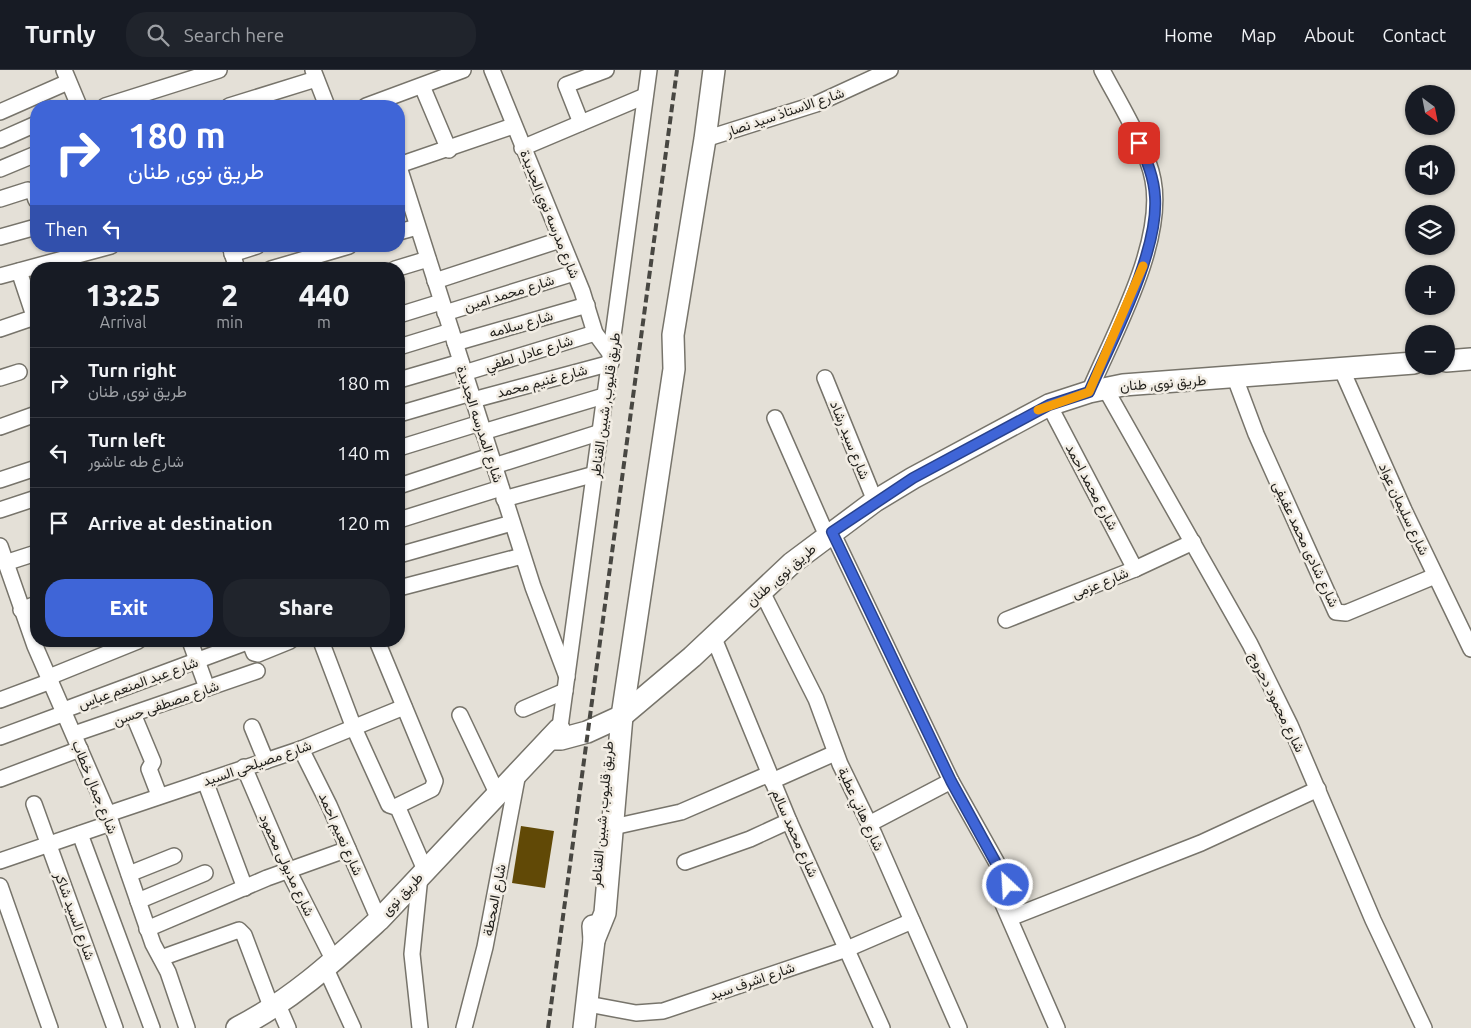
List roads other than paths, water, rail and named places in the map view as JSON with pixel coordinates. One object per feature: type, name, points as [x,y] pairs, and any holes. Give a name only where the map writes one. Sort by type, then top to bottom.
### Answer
[{"type":"main road","name":"طريق قليوب, شبين القناطر","points":[[584,1028],[594,940],[593,906],[659,368],[673,335],[706,139],[714,70]]},
{"type":"main road","points":[[1455,361],[1471,360]]},
{"type":"main road","name":"طريق نوى, طنان","points":[[617,712],[649,692],[692,657],[762,592],[829,534],[875,501],[913,478],[1049,405],[1097,390],[1162,382],[1235,378],[1405,364]]},
{"type":"main road","name":"طريق قليوب, شبين القناطر","points":[[594,940],[605,914],[613,827],[617,712]]},
{"type":"main road","name":"طريق نوى","points":[[237,1028],[275,1007],[330,965],[379,920],[518,770],[557,735],[617,712]]},
{"type":"street","points":[[124,100],[219,70]]},
{"type":"street","points":[[383,100],[463,70]]},
{"type":"street","name":"شارع مدرسه نوي الجديدة","points":[[492,70],[587,306],[595,333],[611,359]]},
{"type":"street","points":[[581,124],[566,85],[606,70]]},
{"type":"street","name":"طريق قليوب, شبين القناطر","points":[[557,735],[566,685],[649,70]]},
{"type":"street","name":"شارع الاستاذ سيد نصار","points":[[706,139],[816,104],[890,70]]},
{"type":"street","points":[[1097,390],[1149,246],[1156,198],[1153,178],[1147,160],[1102,70]]},
{"type":"street","points":[[244,100],[314,72],[325,100]]},
{"type":"street","points":[[0,112],[66,76],[76,100]]},
{"type":"street","points":[[422,86],[448,150]]},
{"type":"street","points":[[522,148],[646,96]]},
{"type":"street","points":[[405,164],[513,126]]},
{"type":"street","points":[[0,140],[30,127]]},
{"type":"street","points":[[0,169],[30,156]]},
{"type":"street","points":[[0,199],[30,190]]},
{"type":"street","name":"شارع المدرسه الجديدة","points":[[405,204],[418,227],[522,556],[566,685]]},
{"type":"street","points":[[405,230],[418,227]]},
{"type":"street","points":[[0,237],[30,229]]},
{"type":"street","points":[[434,281],[560,240]]},
{"type":"street","points":[[38,262],[57,253],[80,262],[99,252]]},
{"type":"street","points":[[295,262],[329,252]]},
{"type":"street","points":[[405,266],[428,259]]},
{"type":"street","points":[[0,276],[30,266]]},
{"type":"street","points":[[19,271],[30,300]]},
{"type":"street","name":"شارع محمد امين","points":[[405,314],[443,308],[574,273]]},
{"type":"street","name":"شارع سلامه","points":[[405,346],[453,337],[587,306]]},
{"type":"street","points":[[0,329],[30,315]]},
{"type":"street","name":"شارع عادل لطفي","points":[[405,379],[462,367],[595,333]]},
{"type":"street","name":"شارع غنيم محمد","points":[[405,413],[472,397],[611,359]]},
{"type":"street","name":"شارع سليمان عواد","points":[[1341,368],[1435,576],[1471,649]]},
{"type":"street","points":[[0,378],[19,372]]},
{"type":"street","name":"شارع سيد رشاد","points":[[824,378],[875,501]]},
{"type":"street","name":"شارع شادى محمد عفيفى","points":[[1235,378],[1256,434],[1336,612],[1346,613],[1435,576]]},
{"type":"street","name":"شارع محمود دحروج","points":[[1097,390],[1193,542],[1250,644],[1290,726],[1373,920],[1424,1028]]},
{"type":"street","points":[[405,447],[606,395]]},
{"type":"street","name":"شارع محمد احمد","points":[[1049,405],[1135,568]]},
{"type":"street","points":[[0,427],[30,416]]},
{"type":"street","points":[[775,418],[829,534],[951,781],[1007,881],[1006,887],[999,893],[1058,1028]]},
{"type":"street","points":[[405,484],[601,432]]},
{"type":"street","points":[[0,480],[30,470]]},
{"type":"street","points":[[405,518],[503,494],[595,474]]},
{"type":"street","points":[[0,510],[30,500]]},
{"type":"street","points":[[405,553],[512,523]]},
{"type":"street","name":"شارع عزمى","points":[[1006,620],[1135,568],[1193,542]]},
{"type":"street","name":"شارع جمال خطاب","points":[[0,546],[6,564],[7,590],[30,624]]},
{"type":"street","points":[[6,564],[30,555]]},
{"type":"street","points":[[405,586],[522,556]]},
{"type":"street","name":"شارع هاني عطية","points":[[762,592],[813,693],[835,753],[869,824],[959,1028]]},
{"type":"street","points":[[22,610],[30,607]]},
{"type":"street","name":"شارع محمد سالم","points":[[713,636],[789,821],[882,1028]]},
{"type":"street","name":"شارع جمال خطاب","points":[[42,647],[50,679],[109,818],[147,929],[168,972],[187,1028]]},
{"type":"street","points":[[0,700],[124,647]]},
{"type":"street","points":[[192,647],[207,688]]},
{"type":"street","name":"شارع عبد المنعم عباس","points":[[0,737],[234,647]]},
{"type":"street","name":"شارع عبد المنعم عباس","points":[[252,647],[254,653],[258,654],[275,647]]},
{"type":"street","points":[[322,647],[354,728],[389,805],[396,806],[432,789],[436,781],[379,647]]},
{"type":"street","name":"شارع مصطفى حسن","points":[[74,734],[257,671]]},
{"type":"street","points":[[522,709],[566,685]]},
{"type":"street","name":"شارع مصيلحى السيد","points":[[0,861],[80,834],[109,818],[159,795],[301,749],[404,707]]},
{"type":"street","points":[[133,714],[153,762],[149,769],[159,795]]},
{"type":"street","points":[[460,716],[497,793]]},
{"type":"street","points":[[252,727],[266,761]]},
{"type":"street","points":[[0,779],[80,749]]},
{"type":"street","name":"شارع نعيم احمد","points":[[301,749],[330,805],[379,920]]},
{"type":"street","points":[[613,827],[681,812],[835,753]]},
{"type":"street","name":"شارع مدبولى محمود","points":[[244,767],[330,965],[353,1028]]},
{"type":"street","name":"شارع المحطة","points":[[464,1028],[485,947],[518,770]]},
{"type":"street","points":[[205,780],[245,888]]},
{"type":"street","points":[[869,824],[951,781]]},
{"type":"street","points":[[1010,918],[1201,843],[1318,789]]},
{"type":"street","name":"شارع السيد شاكر","points":[[34,804],[115,1028]]},
{"type":"street","points":[[396,806],[423,873],[412,954],[420,1028]]},
{"type":"street","points":[[685,862],[750,840],[789,821]]},
{"type":"street","points":[[80,834],[152,1028]]},
{"type":"street","points":[[147,929],[288,870],[348,850]]},
{"type":"street","points":[[129,874],[174,856]]},
{"type":"street","points":[[138,901],[205,873]]},
{"type":"street","points":[[0,886],[50,1028]]},
{"type":"street","name":"شارع اشرف سيد","points":[[588,1004],[636,1013],[663,1012],[847,949],[912,921]]},
{"type":"street","points":[[161,958],[239,930],[244,935],[275,1007],[288,1028]]},
{"type":"railway","points":[[548,1028],[677,70]]}]
